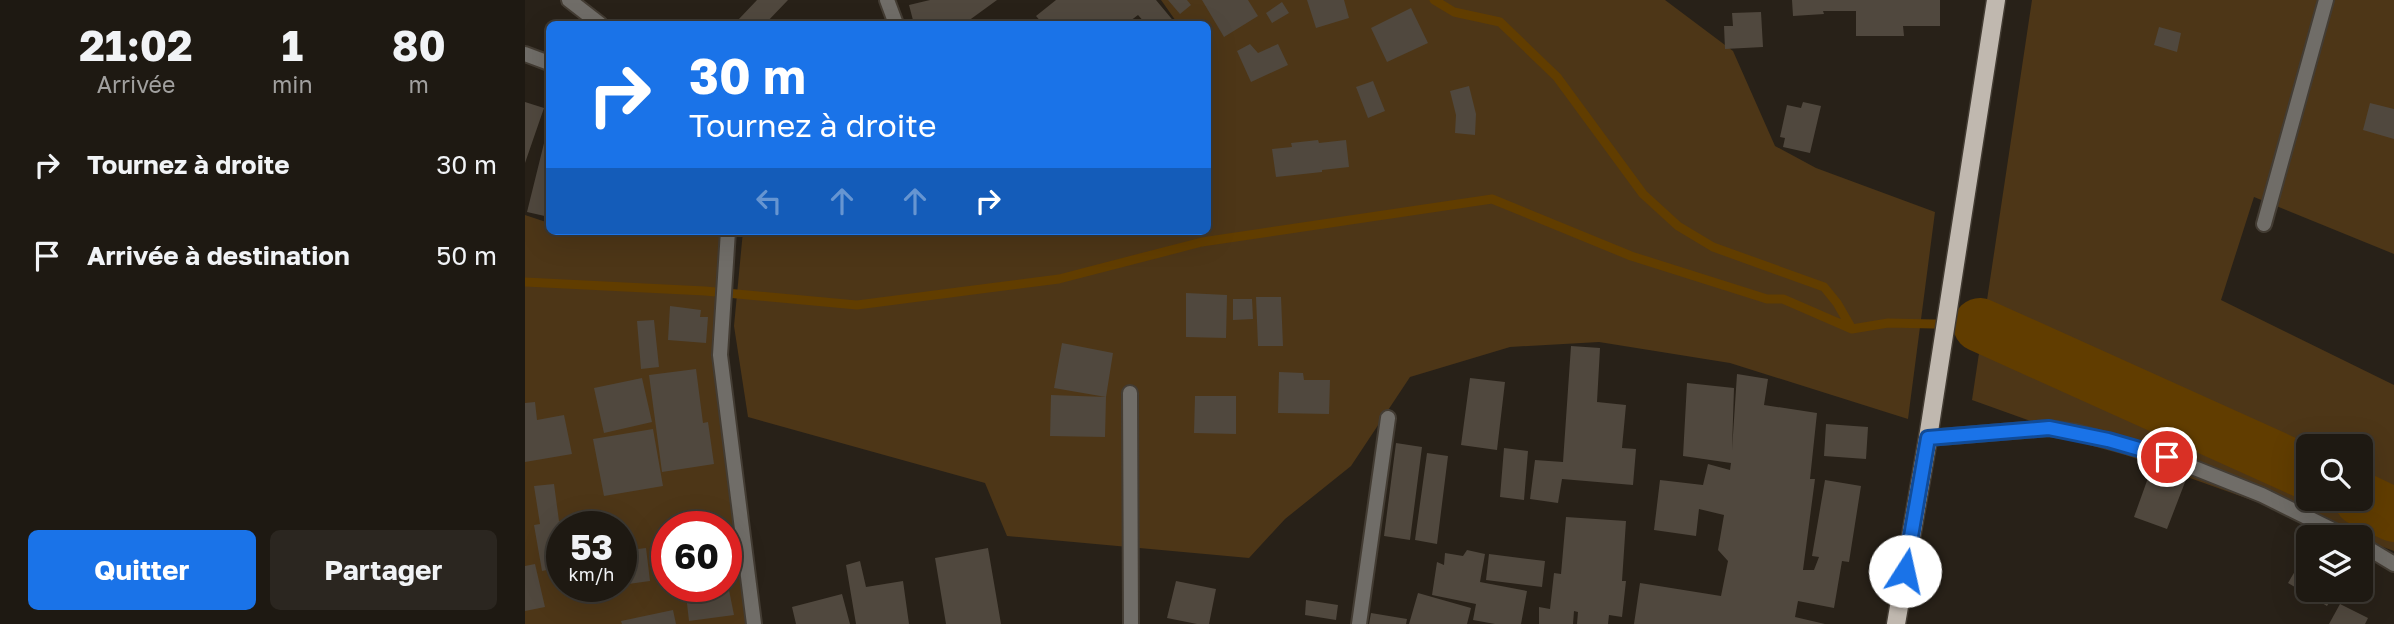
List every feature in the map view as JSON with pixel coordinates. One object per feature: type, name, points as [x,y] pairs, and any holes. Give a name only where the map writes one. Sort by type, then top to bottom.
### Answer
[{"type":"main road","points":[[1896,624],[1928,438],[1996,0]]},
{"type":"street","points":[[569,0],[596,21]]},
{"type":"street","points":[[887,0],[895,21]]},
{"type":"street","points":[[2264,224],[2326,0]]},
{"type":"street","points":[[525,54],[546,62]]},
{"type":"street","points":[[727,235],[720,355],[754,624]]},
{"type":"street","points":[[1131,393],[1131,624]]},
{"type":"street","points":[[1359,624],[1388,418]]},
{"type":"street","points":[[1928,438],[2049,428],[2087,435],[2167,457],[2262,495],[2323,525]]},
{"type":"street","points":[[2373,551],[2394,564]]},
{"type":"shaded area","points":[[1161,0],[1665,0],[1733,51],[1775,146],[1816,168],[1935,212],[1908,419],[1730,363],[1599,342],[1510,347],[1410,377],[1351,466],[1285,519],[1249,558],[1007,536],[985,483],[748,417],[734,326],[743,235],[1211,235],[1211,21],[1176,21]]},
{"type":"shaded area","points":[[2032,0],[2394,0],[2394,254],[2254,197],[2221,300],[2394,385],[2394,551],[2373,543],[2373,525],[2321,525],[1972,400]]},
{"type":"shaded area","points":[[525,215],[546,222],[546,235],[721,235],[720,355],[740,511],[651,511],[651,602],[742,602],[742,529],[754,624],[525,624]]},
{"type":"building","points":[[757,0],[788,0],[768,21],[738,20]]},
{"type":"building","points":[[930,0],[997,0],[968,21],[913,21],[909,5]]},
{"type":"building","points":[[1056,0],[1156,0],[1174,21],[1143,21],[1138,15],[1130,21],[1040,21],[1036,16]]},
{"type":"building","points":[[1168,0],[1187,0],[1191,5],[1180,14]]},
{"type":"building","points":[[1202,0],[1248,0],[1258,16],[1224,37]]},
{"type":"building","points":[[1307,0],[1344,0],[1349,18],[1316,28]]},
{"type":"building","points":[[1792,0],[1940,0],[1940,26],[1903,26],[1904,36],[1856,36],[1856,11],[1823,11],[1824,14],[1793,16]]},
{"type":"building","points":[[1282,2],[1289,13],[1272,23],[1266,13]]},
{"type":"building","points":[[1411,8],[1428,43],[1387,62],[1371,28]]},
{"type":"building","points":[[1761,12],[1763,47],[1725,49],[1724,26],[1733,26],[1732,13]]},
{"type":"building","points":[[2159,27],[2181,33],[2177,52],[2154,45]]},
{"type":"building","points":[[1250,44],[1258,53],[1278,44],[1288,65],[1251,82],[1237,51]]},
{"type":"building","points":[[1373,81],[1385,111],[1368,118],[1356,87]]},
{"type":"building","points":[[1469,86],[1476,114],[1475,135],[1455,133],[1456,115],[1450,91]]},
{"type":"building","points":[[525,102],[544,108],[525,163]]},
{"type":"building","points":[[1803,102],[1821,106],[1810,153],[1783,147],[1785,138],[1780,137],[1787,105],[1801,108]]},
{"type":"building","points":[[2370,103],[2394,109],[2394,139],[2363,130]]},
{"type":"building","points":[[546,135],[546,216],[527,212]]},
{"type":"building","points":[[1318,140],[1319,143],[1346,140],[1349,167],[1276,177],[1272,149],[1292,147],[1291,143]]},
{"type":"building","points":[[1186,293],[1227,295],[1226,338],[1186,337]]},
{"type":"building","points":[[1256,297],[1281,297],[1283,346],[1258,346]]},
{"type":"building","points":[[1233,299],[1252,299],[1253,319],[1233,320]]},
{"type":"building","points":[[670,306],[701,310],[700,317],[708,317],[706,343],[668,340]]},
{"type":"building","points":[[654,320],[659,367],[641,369],[637,321]]},
{"type":"building","points":[[1062,343],[1113,353],[1106,397],[1054,388]]},
{"type":"building","points":[[1571,346],[1600,348],[1597,402],[1626,405],[1622,448],[1636,449],[1633,485],[1562,479],[1558,503],[1530,499],[1535,460],[1563,462]]},
{"type":"building","points":[[696,369],[703,423],[708,422],[714,464],[662,472],[649,375]]},
{"type":"building","points":[[1279,372],[1303,373],[1304,380],[1330,380],[1329,414],[1278,413]]},
{"type":"building","points":[[1737,374],[1768,379],[1764,405],[1817,413],[1810,479],[1815,479],[1803,570],[1814,570],[1819,557],[1812,556],[1825,480],[1861,486],[1849,562],[1842,561],[1834,608],[1798,601],[1795,617],[1825,624],[1634,624],[1640,583],[1721,596],[1728,561],[1718,550],[1724,515],[1699,509],[1696,536],[1654,530],[1660,480],[1703,485],[1708,464],[1730,470],[1731,463],[1683,456],[1687,383],[1734,388],[1732,450]]},
{"type":"building","points":[[642,378],[652,422],[604,433],[594,388]]},
{"type":"building","points":[[1470,378],[1505,382],[1497,450],[1461,445]]},
{"type":"building","points":[[1051,395],[1106,397],[1105,437],[1050,436]]},
{"type":"building","points":[[1195,396],[1236,396],[1236,434],[1194,433]]},
{"type":"building","points":[[535,402],[537,420],[564,415],[572,454],[525,462],[525,403]]},
{"type":"building","points":[[1826,424],[1868,427],[1866,459],[1824,456]]},
{"type":"building","points":[[653,429],[663,486],[604,496],[593,439]]},
{"type":"building","points":[[1396,443],[1422,447],[1410,540],[1384,536]]},
{"type":"building","points":[[1504,448],[1528,451],[1524,500],[1500,497]]},
{"type":"building","points":[[1427,453],[1448,456],[1437,544],[1415,540]]},
{"type":"building","points":[[2153,464],[2187,477],[2167,529],[2134,517]]},
{"type":"building","points":[[554,484],[558,511],[546,511],[546,570],[542,571],[534,525],[540,524],[534,486]]},
{"type":"building","points":[[1566,517],[1626,521],[1622,581],[1626,581],[1622,617],[1609,615],[1608,624],[1577,624],[1578,612],[1574,611],[1573,624],[1539,624],[1539,607],[1550,609],[1554,573],[1561,574]]},
{"type":"building","points":[[646,548],[650,581],[637,583],[637,549]]},
{"type":"building","points":[[988,548],[1001,624],[946,624],[935,558]]},
{"type":"building","points":[[1467,550],[1485,554],[1480,582],[1527,591],[1521,624],[1495,624],[1473,620],[1476,604],[1432,595],[1437,562],[1444,565],[1445,553],[1463,556]]},
{"type":"building","points":[[1489,554],[1545,561],[1542,587],[1486,580]]},
{"type":"building","points":[[860,561],[866,587],[903,581],[909,624],[856,624],[846,565]]},
{"type":"building","points":[[535,564],[545,607],[525,611],[525,566]]},
{"type":"building","points":[[2296,569],[2296,588],[2288,583]]},
{"type":"building","points":[[1176,581],[1216,589],[1209,624],[1167,618]]},
{"type":"building","points":[[1418,593],[1471,608],[1467,624],[1409,624]]},
{"type":"building","points":[[842,594],[850,624],[796,624],[792,607]]},
{"type":"building","points":[[1306,600],[1338,605],[1336,620],[1305,615]]},
{"type":"building","points":[[687,602],[731,602],[734,615],[689,621]]},
{"type":"building","points":[[2340,604],[2368,618],[2365,624],[2329,624]]},
{"type":"building","points":[[673,610],[676,624],[622,624],[621,621]]},
{"type":"building","points":[[1371,613],[1407,619],[1406,624],[1369,624]]},
{"type":"waterway","points":[[1434,0],[1454,12],[1500,22],[1557,77],[1643,194],[1678,226],[1713,247],[1824,287],[1852,329]]},
{"type":"waterway","points":[[525,282],[705,291],[857,305],[1059,279],[1202,242],[1492,199],[1631,256],[1767,299],[1783,299],[1852,329],[1888,323],[1980,325]]},
{"type":"waterway","points":[[1980,325],[2296,468]]},
{"type":"waterway","points":[[2373,505],[2394,515]]},
{"type":"route","points":[[1905,571],[1928,438],[2049,428],[2076,432],[2167,457]]}]
